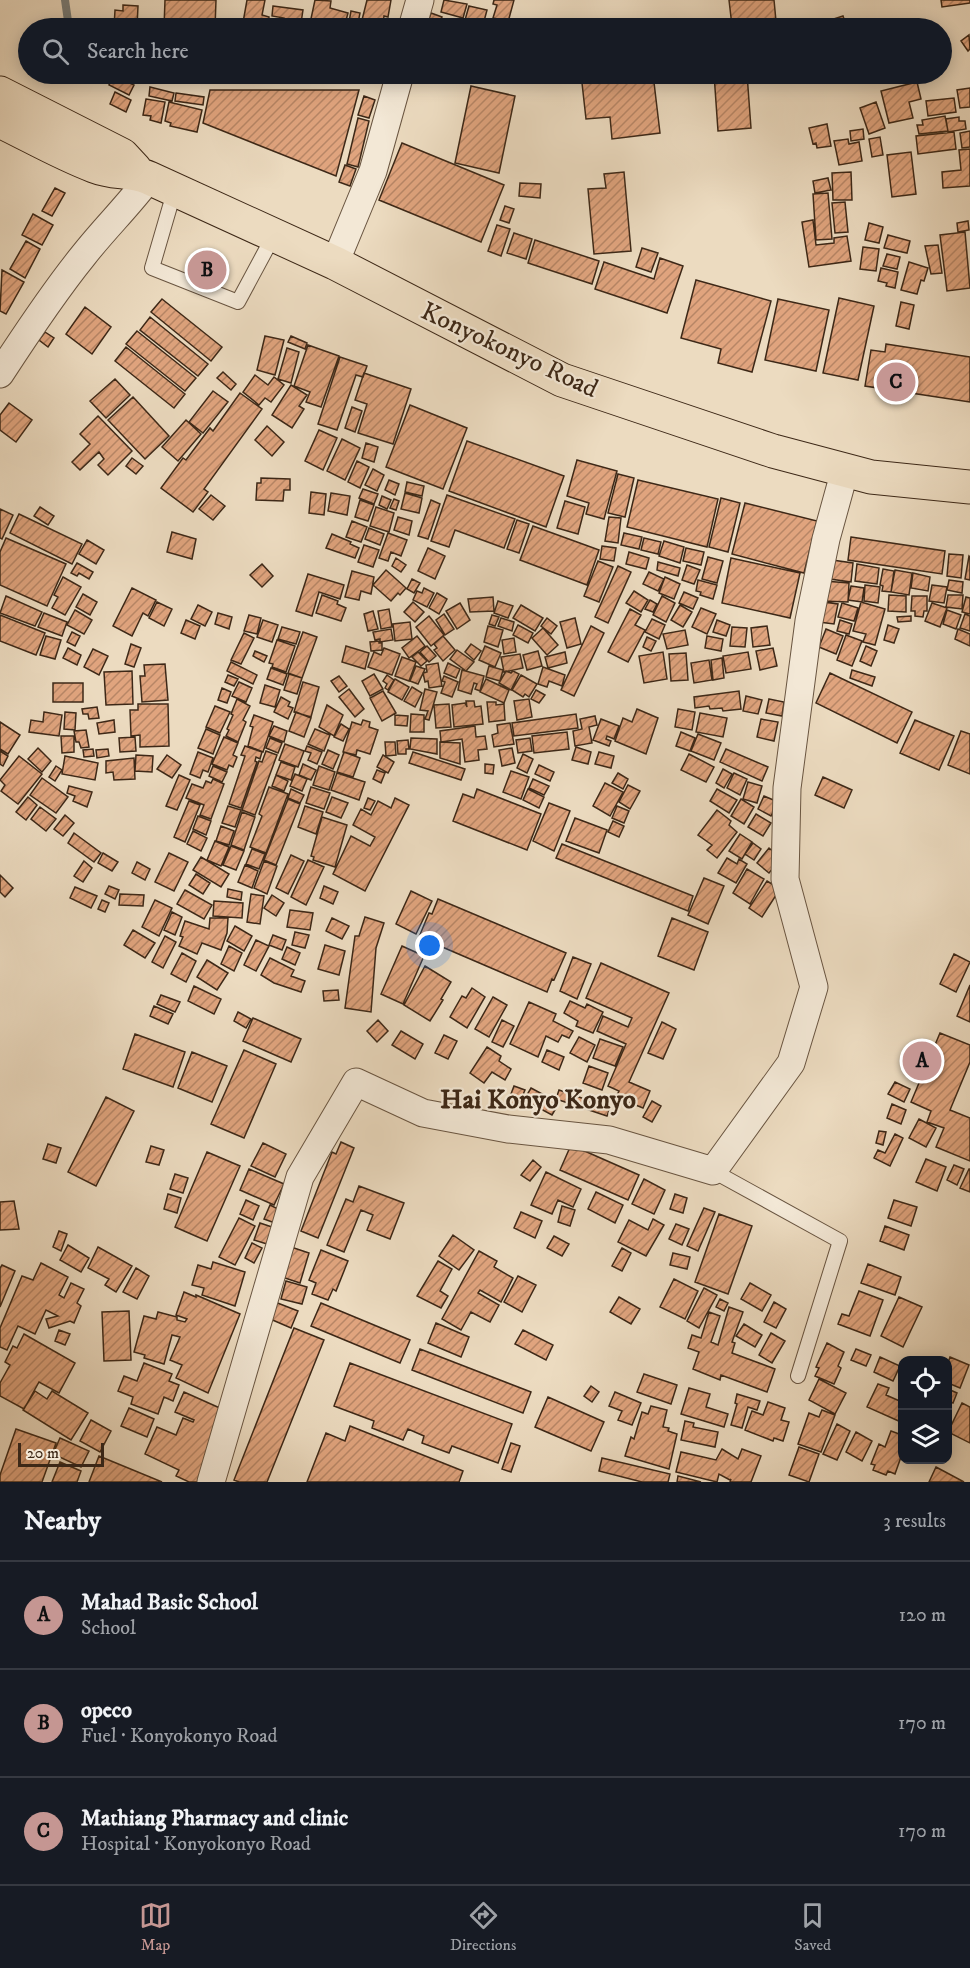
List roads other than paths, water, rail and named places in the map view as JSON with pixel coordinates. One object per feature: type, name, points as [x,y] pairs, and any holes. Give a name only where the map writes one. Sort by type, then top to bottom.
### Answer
[{"type":"main road","name":"Konyokonyo Road","points":[[0,93],[99,156],[114,173],[154,180],[335,263],[562,380],[773,451],[871,477],[970,487]]},
{"type":"main road","name":"Konyokonyo Road","points":[[0,121],[99,156]]},
{"type":"street","points":[[415,18],[420,0]]},
{"type":"street","points":[[335,263],[373,171],[397,84]]},
{"type":"street","points":[[0,374],[81,258],[154,180]]},
{"type":"street","points":[[211,1482],[300,1177],[356,1082],[423,1113],[507,1129],[609,1140],[713,1171],[791,1063],[814,987],[785,879],[787,788],[809,621],[833,511],[845,470]]},
{"type":"lane","points":[[154,180],[152,268],[238,302],[274,235]]},
{"type":"lane","points":[[713,1171],[840,1241],[798,1376]]},
{"type":"waterway","points":[[65,0],[68,18]]},
{"type":"place","name":"opeco","points":[[207,270]]},
{"type":"place","name":"Mathiang Pharmacy and clinic","points":[[896,382]]},
{"type":"place","name":"Mahad Basic School","points":[[922,1061]]},
{"type":"district","name":"Hai Konyo Konyo","points":[[538,1099]]}]
